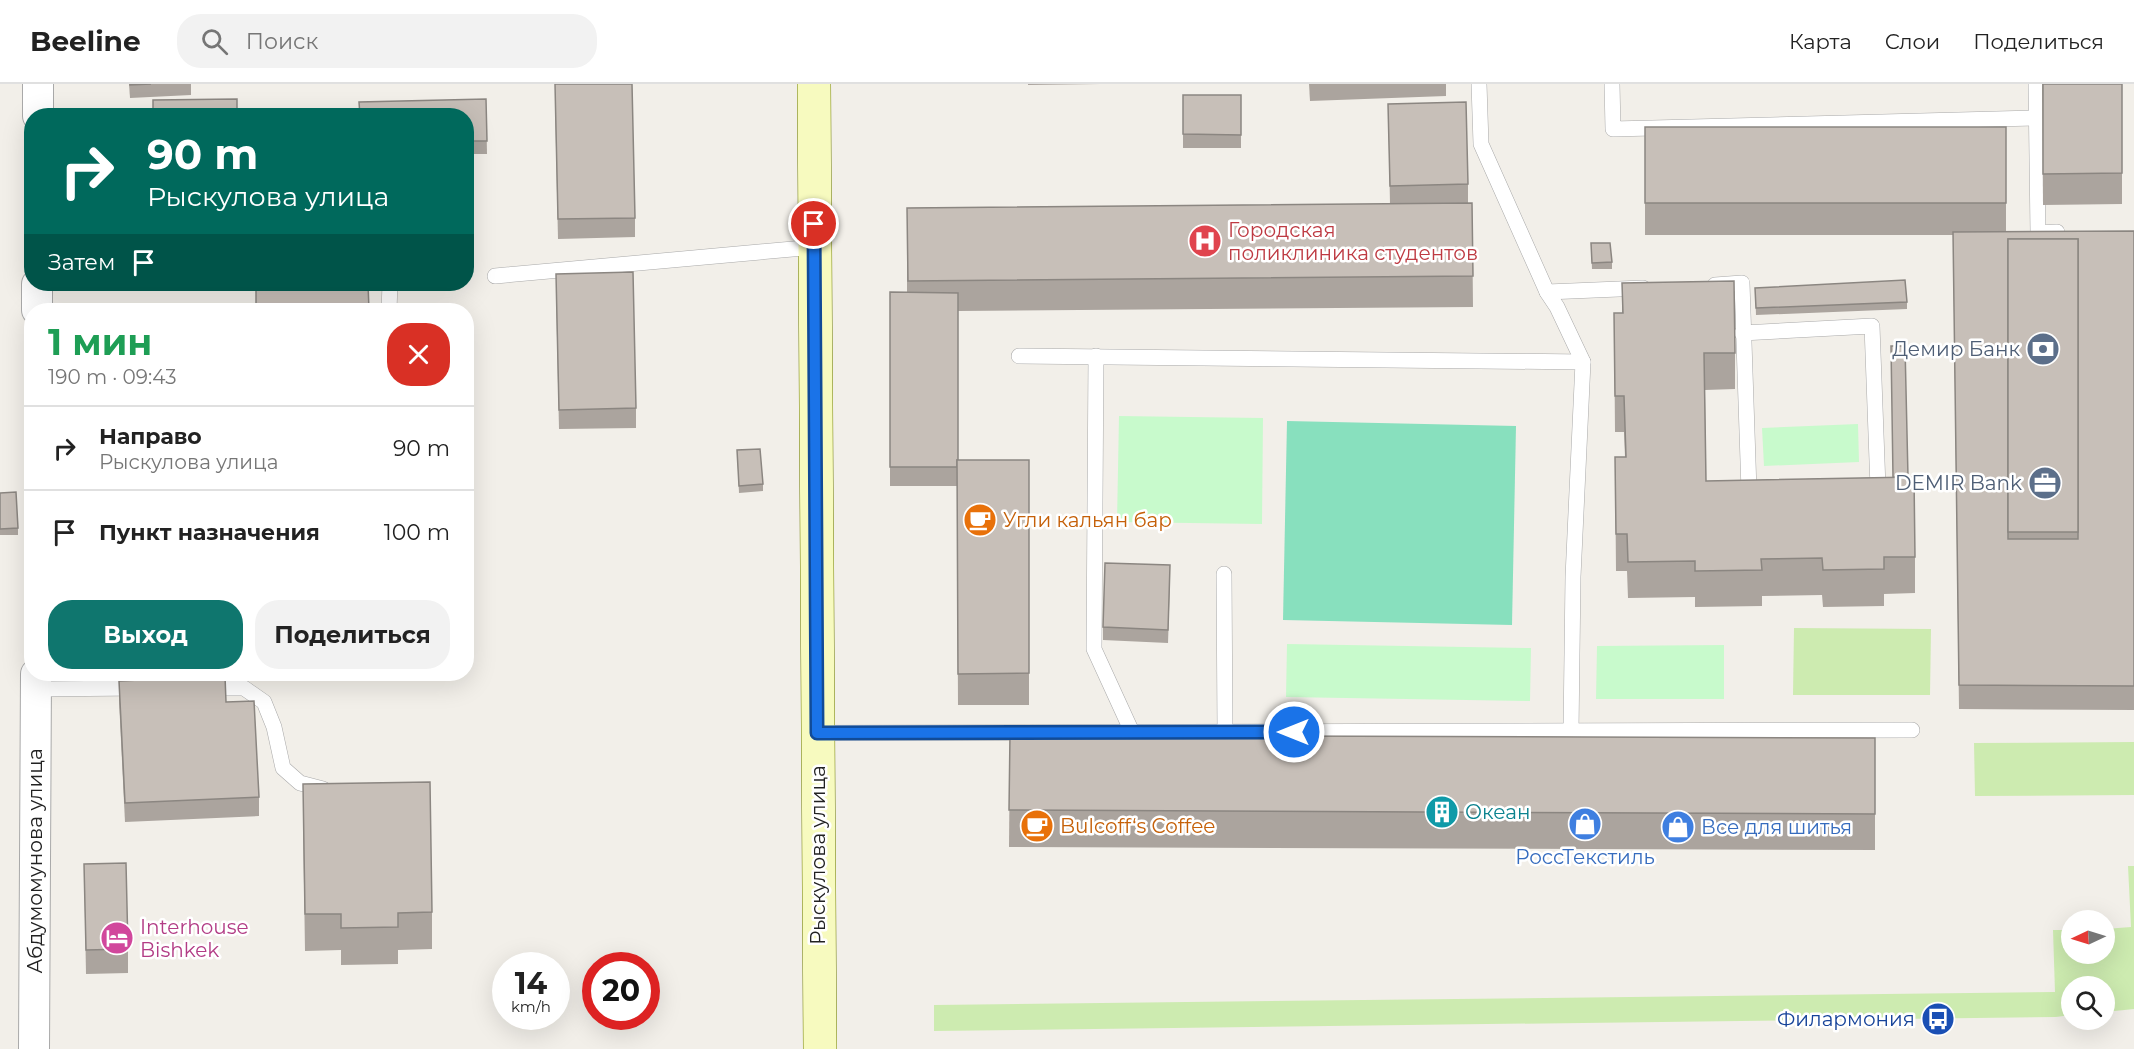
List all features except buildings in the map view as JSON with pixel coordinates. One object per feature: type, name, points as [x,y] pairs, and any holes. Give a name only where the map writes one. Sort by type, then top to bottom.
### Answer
[{"type":"street","points":[[38,84],[38,108]]},
{"type":"street","name":"Рыскулова улица","points":[[813,84],[820,1049]]},
{"type":"street","name":"Абдумомунова улица","points":[[34,1049],[36,681]]},
{"type":"lane","points":[[1479,84],[1480,144],[1547,292],[1583,362],[1573,577],[1571,731]]},
{"type":"lane","points":[[1612,84],[1613,129],[2037,118]]},
{"type":"lane","points":[[2036,84],[2038,233],[2070,232]]},
{"type":"lane","points":[[495,276],[815,247]]},
{"type":"lane","points":[[1706,285],[1742,283],[1749,492],[1772,491]]},
{"type":"lane","points":[[1547,292],[1658,287]]},
{"type":"lane","points":[[1742,333],[1872,326],[1878,488],[1855,489]]},
{"type":"lane","points":[[1019,356],[1583,362]]},
{"type":"lane","points":[[1096,356],[1094,649],[1132,732]]},
{"type":"lane","points":[[1224,574],[1225,732]]},
{"type":"lane","points":[[36,681],[150,688]]},
{"type":"lane","points":[[197,688],[244,688],[264,702],[274,727],[283,768],[300,783],[335,792]]},
{"type":"lane","points":[[817,733],[1912,730]]},
{"type":"green space","points":[[1119,416],[1263,418],[1262,524],[1117,522]]},
{"type":"green space","points":[[1287,421],[1516,426],[1512,625],[1283,620]]},
{"type":"green space","points":[[1858,424],[1859,462],[1764,466],[1762,428]]},
{"type":"green space","points":[[1794,628],[1931,629],[1930,695],[1793,695]]},
{"type":"green space","points":[[1287,644],[1531,648],[1530,701],[1286,697]]},
{"type":"green space","points":[[1724,645],[1724,699],[1596,699],[1597,646]]},
{"type":"green space","points":[[2134,742],[2134,795],[1975,796],[1974,743]]},
{"type":"green space","points":[[2128,866],[2134,866],[2134,1009],[2115,1011],[2115,976],[2061,976],[2061,1016],[2056,1017],[934,1031],[934,1005],[2055,992],[2053,930],[2061,930],[2061,964],[2115,964],[2115,928],[2131,927]]},
{"type":"place","name":"Городская поликлиника студентов","points":[[1205,241]]},
{"type":"place","name":"Демир Банк","points":[[2043,349]]},
{"type":"place","name":"DEMIR Bank","points":[[2045,483]]},
{"type":"place","name":"Угли кальян бар","points":[[980,520]]},
{"type":"place","name":"Океан","points":[[1442,812]]},
{"type":"place","name":"РоссТекстиль","points":[[1585,824]]},
{"type":"place","name":"Bulcoff‘s Coffee","points":[[1037,826]]},
{"type":"place","name":"Все для шитья","points":[[1678,827]]},
{"type":"place","name":"Interhouse Bishkek","points":[[117,938]]},
{"type":"place","name":"Филармония","points":[[1938,1019]]},
{"type":"route","points":[[814,224],[817,733],[1294,732]]}]
